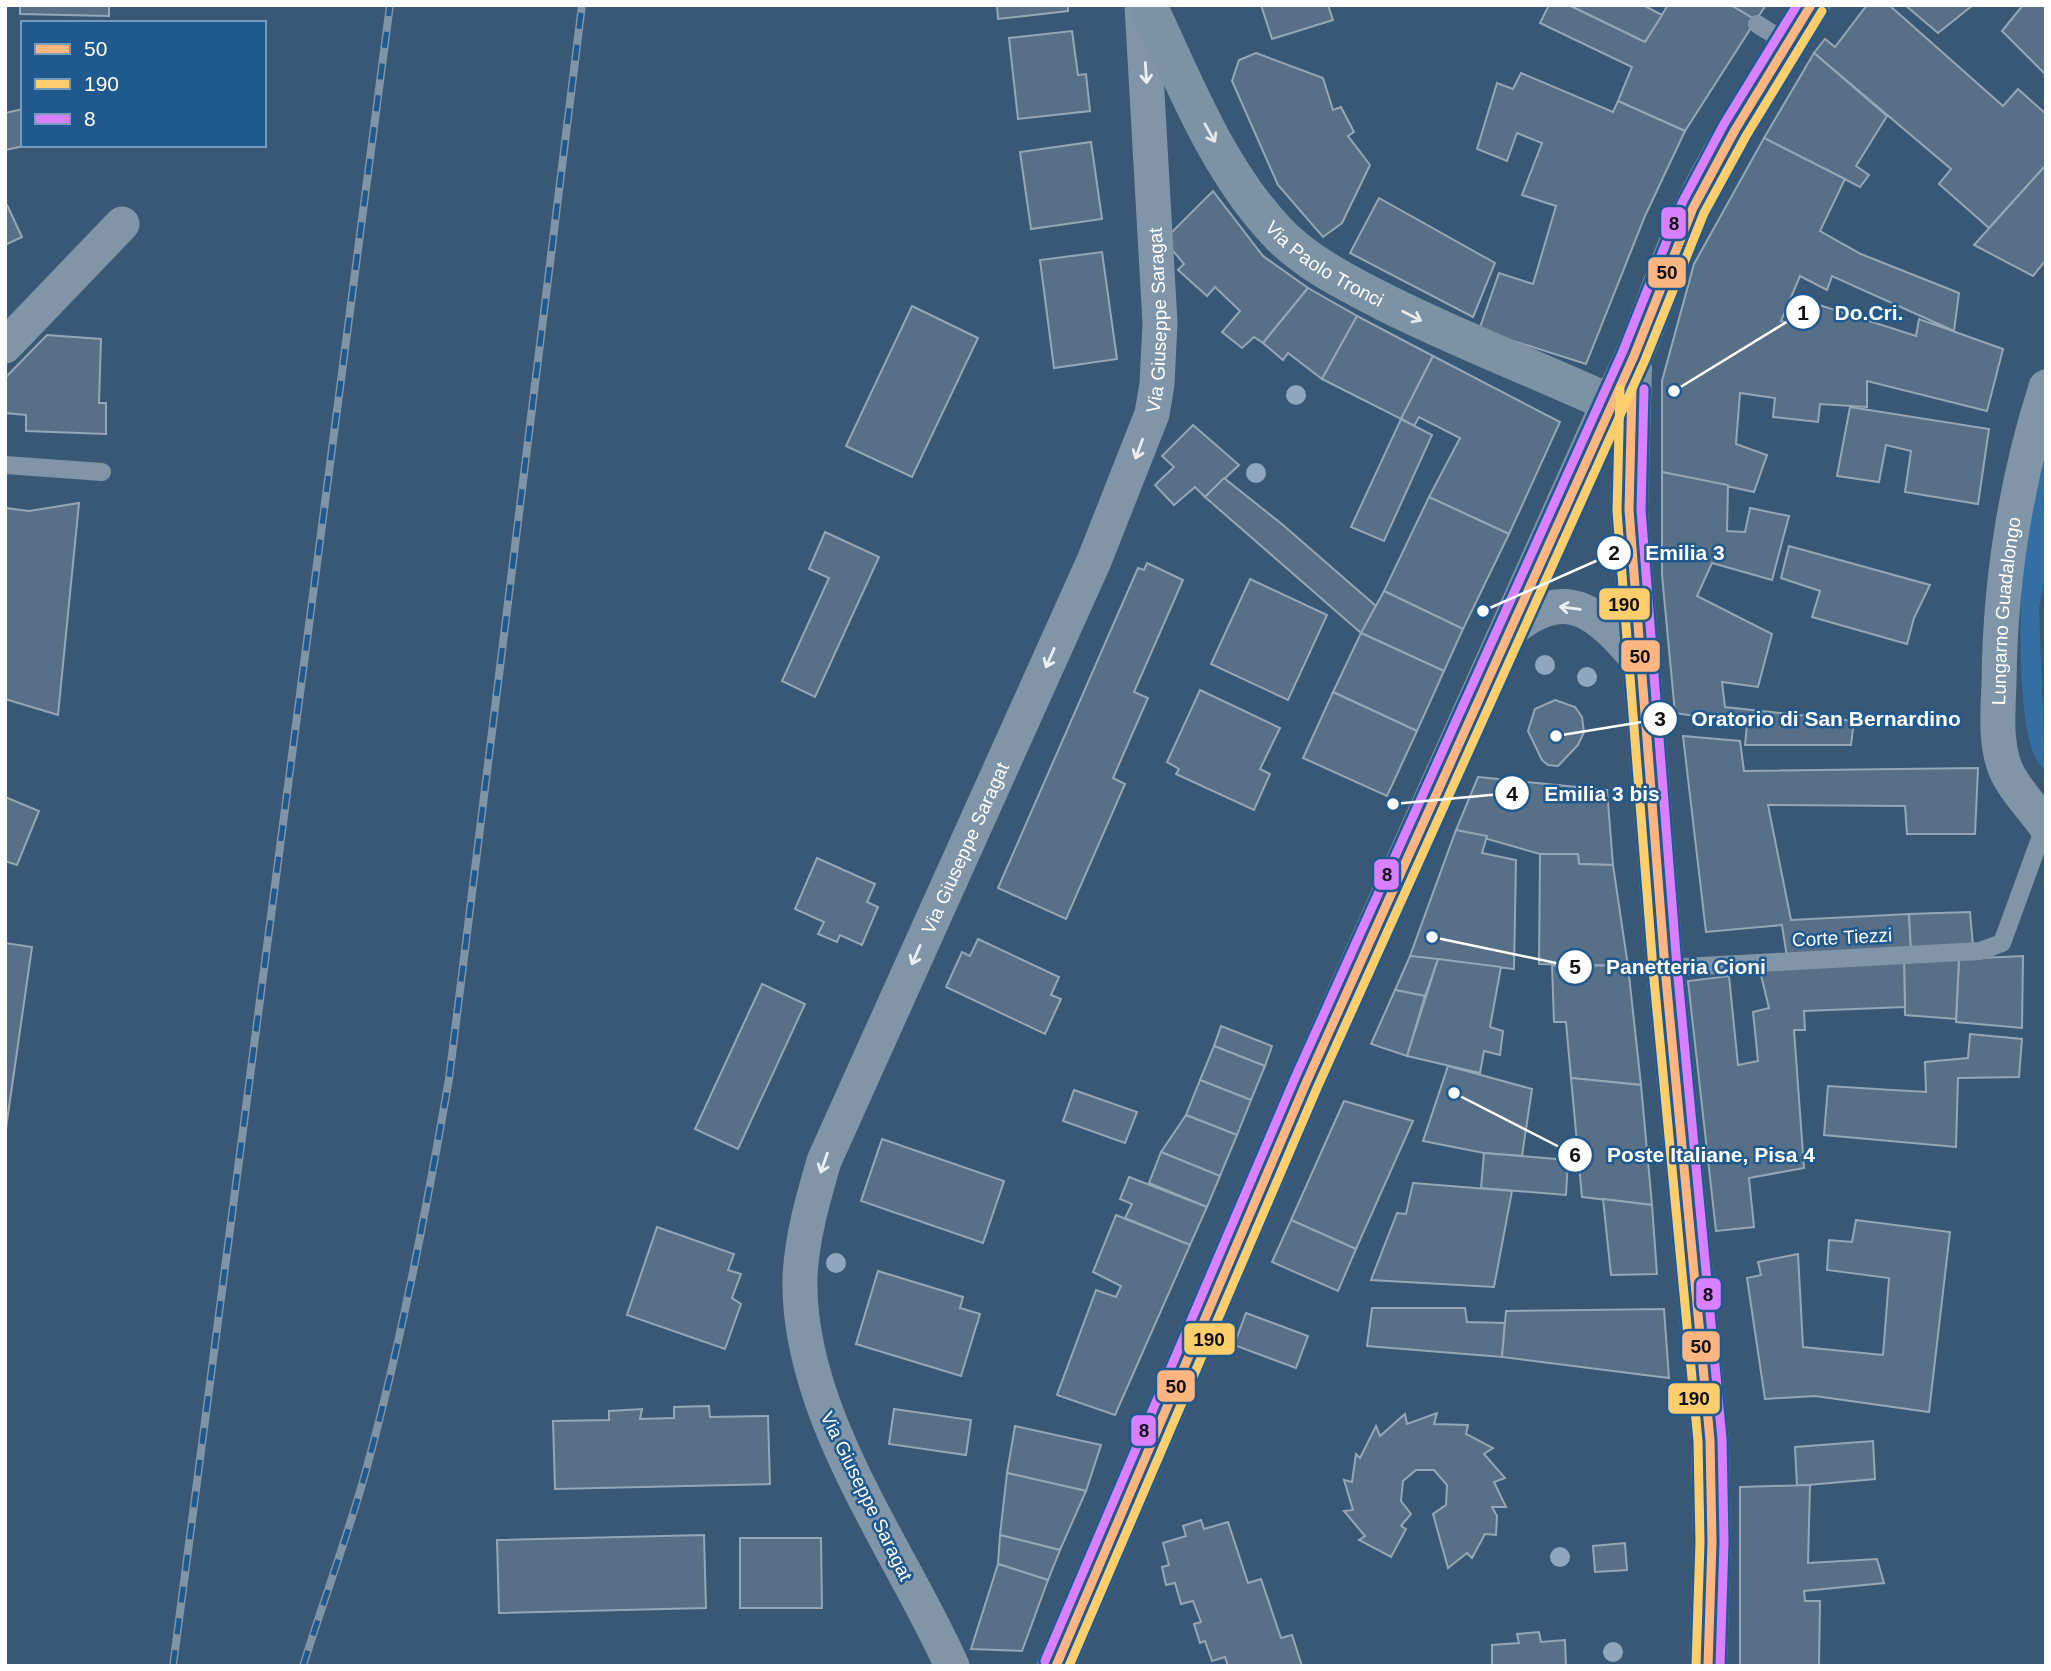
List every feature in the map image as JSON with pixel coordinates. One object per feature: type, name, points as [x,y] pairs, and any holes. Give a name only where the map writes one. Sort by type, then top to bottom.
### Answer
[{"type":"main road","name":"Via Paolo Tronci","points":[[1148,5],[1191,99],[1223,156],[1261,212],[1297,250],[1350,284],[1454,337],[1609,404]]},
{"type":"main road","points":[[1056,1666],[1306,1083],[1609,404],[1633,363],[1693,208],[1716,163],[1811,5]]},
{"type":"main road","points":[[1633,363],[1629,510],[1665,968],[1710,1440],[1712,1542],[1708,1666]]},
{"type":"street","name":"Via Giuseppe Saragat","points":[[952,1666],[841,1447],[820,1399],[801,1300],[803,1243],[811,1204],[828,1150],[1094,561],[1152,414],[1157,384],[1160,323],[1142,5]]},
{"type":"street","points":[[5,346],[122,225]]},
{"type":"street","name":"Lungarno Guadalongo","points":[[2045,824],[2005,768],[1999,741],[1998,705],[2002,597],[2010,531],[2020,473],[2046,387]]},
{"type":"street","points":[[1506,634],[1536,611],[1551,607],[1577,608],[1608,625],[1641,663]]},
{"type":"lane","points":[[1756,24],[1789,44]]},
{"type":"lane","points":[[5,465],[102,472]]},
{"type":"lane","name":"Corte Tiezzi","points":[[1665,968],[1980,951],[2002,943],[2045,824]]},
{"type":"shaded area","points":[[2046,440],[2046,572],[2039,608],[2045,769],[2035,756],[2028,733],[2023,703],[2021,634],[2025,541]]},
{"type":"building","points":[[20,5],[109,5],[109,16],[20,14]]},
{"type":"building","points":[[997,5],[1068,5],[1068,11],[998,19]]},
{"type":"building","points":[[1261,5],[1328,5],[1333,20],[1272,39]]},
{"type":"building","points":[[1549,5],[1569,5],[1645,42],[1668,5],[1731,5],[1756,20],[1685,131],[1618,101],[1632,67],[1540,23]]},
{"type":"building","points":[[1569,5],[1643,5],[1662,15],[1645,42]]},
{"type":"building","points":[[1731,5],[1766,5],[1756,20]]},
{"type":"building","points":[[1867,5],[1889,5],[2003,106],[2018,89],[2046,114],[2046,165],[1989,228],[1939,184],[1951,169],[1814,53],[1825,39],[1835,47]]},
{"type":"building","points":[[1905,5],[1973,5],[1938,33]]},
{"type":"building","points":[[2023,5],[2046,5],[2046,75],[2002,31]]},
{"type":"building","points":[[1072,31],[1078,75],[1086,74],[1090,111],[1018,119],[1009,38]]},
{"type":"building","points":[[1256,53],[1323,78],[1333,110],[1341,107],[1354,132],[1348,136],[1370,165],[1342,223],[1323,237],[1278,185],[1232,81],[1239,60]]},
{"type":"building","points":[[1814,53],[1887,116],[1856,166],[1869,175],[1860,187],[1764,138]]},
{"type":"building","points":[[1521,73],[1613,112],[1618,101],[1685,131],[1645,216],[1586,364],[1479,330],[1499,273],[1533,284],[1556,206],[1522,195],[1542,143],[1517,133],[1507,161],[1477,149],[1497,83],[1513,89]]},
{"type":"building","points":[[21,109],[21,147],[5,150],[5,113]]},
{"type":"building","points":[[1764,138],[1845,179],[1820,231],[1861,254],[1959,293],[1954,331],[1832,276],[1827,290],[1800,276],[1781,321],[1802,327],[1810,302],[1916,336],[1919,319],[2003,349],[1987,411],[1867,381],[1867,407],[1820,404],[1818,422],[1773,417],[1775,398],[1740,393],[1736,444],[1767,455],[1754,492],[1662,472],[1662,381],[1694,264]]},
{"type":"building","points":[[1091,142],[1102,219],[1031,229],[1020,152]]},
{"type":"building","points":[[2046,165],[2046,260],[2033,276],[1974,245]]},
{"type":"building","points":[[1213,191],[1263,256],[1308,288],[1263,343],[1254,337],[1242,348],[1222,332],[1240,311],[1215,287],[1207,296],[1178,270],[1184,264],[1164,240]]},
{"type":"building","points":[[1379,198],[1495,263],[1473,317],[1350,253]]},
{"type":"building","points":[[7,205],[22,237],[5,245],[5,206]]},
{"type":"building","points":[[1102,252],[1117,359],[1054,368],[1040,260]]},
{"type":"building","points":[[1308,288],[1357,316],[1322,379],[1288,353],[1283,360],[1263,343]]},
{"type":"building","points":[[912,306],[978,338],[912,477],[846,446]]},
{"type":"building","points":[[1357,316],[1433,356],[1401,419],[1322,379]]},
{"type":"building","points":[[47,335],[101,339],[99,403],[106,403],[106,434],[26,431],[26,415],[5,413],[5,378]]},
{"type":"building","points":[[1433,356],[1560,422],[1509,534],[1429,497],[1460,438],[1419,417],[1414,426],[1401,419]]},
{"type":"building","points":[[1850,407],[1989,429],[1978,504],[1905,492],[1911,451],[1886,445],[1879,482],[1837,476]]},
{"type":"building","points":[[1401,419],[1432,435],[1384,541],[1351,527]]},
{"type":"building","points":[[1193,425],[1239,465],[1205,497],[1195,487],[1174,505],[1155,485],[1174,467],[1162,456]]},
{"type":"building","points":[[1662,472],[1728,485],[1727,531],[1745,532],[1750,508],[1789,516],[1772,580],[1712,563],[1697,596],[1772,634],[1758,687],[1722,682],[1725,707],[1854,721],[1851,745],[1745,745],[1747,724],[1675,713],[1662,575]]},
{"type":"building","points":[[1224,478],[1376,606],[1361,633],[1205,497]]},
{"type":"building","points":[[1429,497],[1509,534],[1463,629],[1384,591]]},
{"type":"building","points":[[79,503],[58,715],[5,699],[5,508],[29,511]]},
{"type":"building","points":[[825,532],[879,557],[815,697],[782,681],[829,578],[809,569]]},
{"type":"building","points":[[1789,546],[1930,585],[1914,618],[1907,644],[1812,617],[1820,591],[1781,578]]},
{"type":"building","points":[[1147,563],[1183,580],[1134,692],[1148,698],[1113,778],[1125,784],[1066,919],[998,888],[1138,568],[1144,570]]},
{"type":"building","points":[[1250,579],[1327,615],[1288,700],[1211,664]]},
{"type":"building","points":[[1384,591],[1463,629],[1444,671],[1361,633]]},
{"type":"building","points":[[1361,633],[1444,671],[1417,731],[1333,692]]},
{"type":"building","points":[[1200,690],[1280,728],[1260,769],[1270,774],[1254,810],[1176,774],[1179,769],[1167,762]]},
{"type":"building","points":[[1333,692],[1417,731],[1387,796],[1303,758]]},
{"type":"building","points":[[1555,700],[1575,707],[1582,717],[1584,732],[1578,745],[1558,766],[1548,765],[1542,760],[1528,731],[1535,709]]},
{"type":"building","points":[[1683,736],[1740,741],[1744,771],[1978,768],[1975,834],[1907,834],[1905,806],[1768,805],[1791,920],[1909,914],[1911,951],[1787,957],[1782,925],[1706,932]]},
{"type":"building","points":[[1478,777],[1607,790],[1613,865],[1579,864],[1578,854],[1540,854],[1456,830]]},
{"type":"building","points":[[5,797],[39,811],[17,865],[5,861]]},
{"type":"building","points":[[1456,830],[1487,836],[1482,853],[1516,860],[1514,969],[1410,956]]},
{"type":"building","points":[[1540,854],[1578,854],[1579,864],[1613,865],[1628,966],[1539,964]]},
{"type":"building","points":[[817,858],[875,884],[867,902],[878,907],[862,945],[840,935],[837,942],[818,934],[824,922],[795,909]]},
{"type":"building","points":[[1970,912],[1973,946],[1911,951],[1909,914]]},
{"type":"building","points":[[978,939],[1059,977],[1051,995],[1061,999],[1045,1034],[946,987],[962,952],[970,956]]},
{"type":"building","points":[[5,943],[32,947],[5,1135]]},
{"type":"building","points":[[1410,956],[1438,959],[1425,996],[1395,990]]},
{"type":"building","points":[[2023,956],[2022,1028],[1956,1022],[1959,959]]},
{"type":"building","points":[[1438,959],[1501,967],[1490,1027],[1503,1031],[1500,1055],[1484,1051],[1480,1073],[1407,1056]]},
{"type":"building","points":[[1959,959],[1956,1019],[1905,1015],[1904,961]]},
{"type":"building","points":[[1904,961],[1905,1007],[1804,1011],[1805,1030],[1794,1030],[1804,1168],[1749,1178],[1754,1227],[1716,1231],[1688,981],[1729,976],[1738,1065],[1758,1061],[1753,1012],[1769,1008],[1759,967]]},
{"type":"building","points":[[1552,965],[1628,966],[1641,1085],[1571,1078],[1566,1022],[1554,1022]]},
{"type":"building","points":[[762,984],[805,1004],[738,1149],[695,1129]]},
{"type":"building","points":[[1395,990],[1425,996],[1407,1056],[1371,1044]]},
{"type":"building","points":[[1221,1026],[1272,1046],[1265,1066],[1214,1046]]},
{"type":"building","points":[[1970,1034],[2022,1039],[2019,1077],[1958,1078],[1956,1147],[1824,1135],[1828,1086],[1926,1092],[1925,1062],[1968,1058]]},
{"type":"building","points":[[1214,1046],[1265,1066],[1251,1100],[1200,1080]]},
{"type":"building","points":[[1448,1066],[1532,1089],[1522,1156],[1484,1153],[1423,1141]]},
{"type":"building","points":[[1571,1078],[1641,1085],[1652,1205],[1582,1197]]},
{"type":"building","points":[[1200,1080],[1251,1100],[1237,1135],[1186,1115]]},
{"type":"building","points":[[1074,1090],[1137,1112],[1125,1143],[1063,1121]]},
{"type":"building","points":[[1344,1101],[1413,1121],[1356,1249],[1291,1220]]},
{"type":"building","points":[[1186,1115],[1237,1135],[1220,1176],[1161,1152]]},
{"type":"building","points":[[882,1139],[1004,1181],[983,1243],[861,1201]]},
{"type":"building","points":[[1161,1152],[1220,1176],[1207,1207],[1149,1183]]},
{"type":"building","points":[[1484,1153],[1568,1160],[1566,1195],[1481,1188]]},
{"type":"building","points":[[1129,1177],[1207,1207],[1190,1245],[1125,1218],[1132,1204],[1120,1199]]},
{"type":"building","points":[[1413,1183],[1512,1191],[1494,1287],[1371,1280],[1397,1213],[1406,1214]]},
{"type":"building","points":[[1603,1199],[1652,1205],[1657,1274],[1611,1275]]},
{"type":"building","points":[[1116,1215],[1190,1245],[1115,1415],[1057,1395],[1096,1290],[1116,1297],[1121,1286],[1093,1272]]},
{"type":"building","points":[[1291,1220],[1356,1249],[1338,1291],[1272,1262]]},
{"type":"building","points":[[1856,1220],[1950,1232],[1929,1412],[1815,1396],[1765,1399],[1747,1278],[1761,1275],[1758,1262],[1798,1254],[1803,1347],[1883,1355],[1889,1278],[1827,1270],[1829,1240],[1852,1242]]},
{"type":"building","points":[[657,1227],[734,1254],[728,1270],[741,1274],[732,1298],[741,1304],[725,1349],[627,1315]]},
{"type":"building","points":[[878,1271],[963,1297],[960,1308],[980,1314],[961,1376],[856,1344]]},
{"type":"building","points":[[1372,1308],[1465,1308],[1467,1322],[1505,1323],[1502,1357],[1367,1346]]},
{"type":"building","points":[[1664,1309],[1669,1378],[1502,1357],[1506,1311]]},
{"type":"building","points":[[1246,1313],[1308,1336],[1296,1368],[1234,1345]]},
{"type":"building","points":[[709,1406],[710,1417],[768,1416],[770,1484],[555,1489],[553,1421],[609,1420],[609,1411],[642,1409],[640,1419],[674,1418],[674,1407]]},
{"type":"building","points":[[894,1409],[971,1420],[966,1455],[889,1444]]},
{"type":"building","points":[[1437,1413],[1434,1424],[1468,1425],[1466,1434],[1493,1448],[1484,1454],[1505,1478],[1494,1482],[1506,1507],[1492,1507],[1497,1516],[1496,1535],[1485,1534],[1472,1558],[1467,1553],[1448,1568],[1433,1514],[1446,1505],[1447,1485],[1434,1470],[1416,1470],[1403,1481],[1401,1501],[1411,1514],[1401,1526],[1406,1529],[1391,1557],[1359,1540],[1365,1536],[1344,1511],[1353,1510],[1344,1480],[1352,1482],[1356,1454],[1360,1458],[1376,1426],[1380,1436],[1405,1414],[1407,1424]]},
{"type":"building","points":[[1015,1426],[1101,1445],[1086,1491],[1007,1473]]},
{"type":"building","points":[[1873,1441],[1875,1479],[1797,1486],[1795,1447]]},
{"type":"building","points":[[1007,1473],[1086,1491],[1060,1550],[1000,1535]]},
{"type":"building","points":[[1810,1485],[1808,1563],[1877,1559],[1884,1583],[1804,1591],[1805,1601],[1820,1601],[1819,1666],[1740,1666],[1740,1487]]},
{"type":"building","points":[[1201,1520],[1204,1529],[1228,1522],[1248,1583],[1261,1579],[1281,1638],[1292,1635],[1302,1666],[1228,1666],[1225,1657],[1212,1661],[1205,1641],[1200,1643],[1194,1624],[1201,1622],[1193,1601],[1181,1604],[1175,1583],[1166,1585],[1162,1567],[1169,1565],[1163,1543],[1186,1536],[1183,1526]]},
{"type":"building","points":[[704,1535],[706,1608],[499,1613],[497,1540]]},
{"type":"building","points":[[1000,1535],[1060,1550],[1048,1580],[998,1564]]},
{"type":"building","points":[[740,1538],[821,1538],[822,1608],[740,1608]]},
{"type":"building","points":[[1625,1543],[1627,1570],[1595,1572],[1593,1546]]},
{"type":"building","points":[[998,1564],[1048,1580],[1022,1651],[971,1649]]},
{"type":"building","points":[[1539,1632],[1541,1642],[1565,1640],[1566,1666],[1492,1666],[1492,1645],[1519,1643],[1517,1634]]},
{"type":"railway","points":[[173,1666],[390,5]]},
{"type":"railway","points":[[303,1666],[351,1522],[378,1425],[412,1277],[449,1079],[582,5]]},
{"type":"transit line","name":"8","points":[[1045,1661],[1295,1078],[1623,351],[1682,203],[1724,124],[1797,5]]},
{"type":"transit line","name":"50","points":[[1056,1666],[1306,1083],[1634,356],[1693,208],[1735,130],[1811,5]]},
{"type":"transit line","name":"190","points":[[1069,1666],[1317,1088],[1645,360],[1704,213],[1746,136],[1822,11]]},
{"type":"transit line","name":"190","points":[[1620,389],[1617,511],[1653,969],[1698,1441],[1700,1542],[1696,1666]]},
{"type":"transit line","name":"50","points":[[1632,389],[1629,510],[1665,968],[1710,1440],[1712,1542],[1708,1666]]},
{"type":"transit line","name":"8","points":[[1644,389],[1641,510],[1677,967],[1722,1439],[1724,1542],[1720,1666]]},
{"type":"place","name":"Do.Cri.","points":[[1674,391]]},
{"type":"place","name":"Emilia 3","points":[[1483,611]]},
{"type":"place","name":"Oratorio di San Bernardino","points":[[1556,736]]},
{"type":"place","name":"Emilia 3 bis","points":[[1393,804]]},
{"type":"place","name":"Panetteria Cioni","points":[[1432,937]]},
{"type":"place","name":"Poste Italiane, Pisa 4","points":[[1454,1093]]}]
